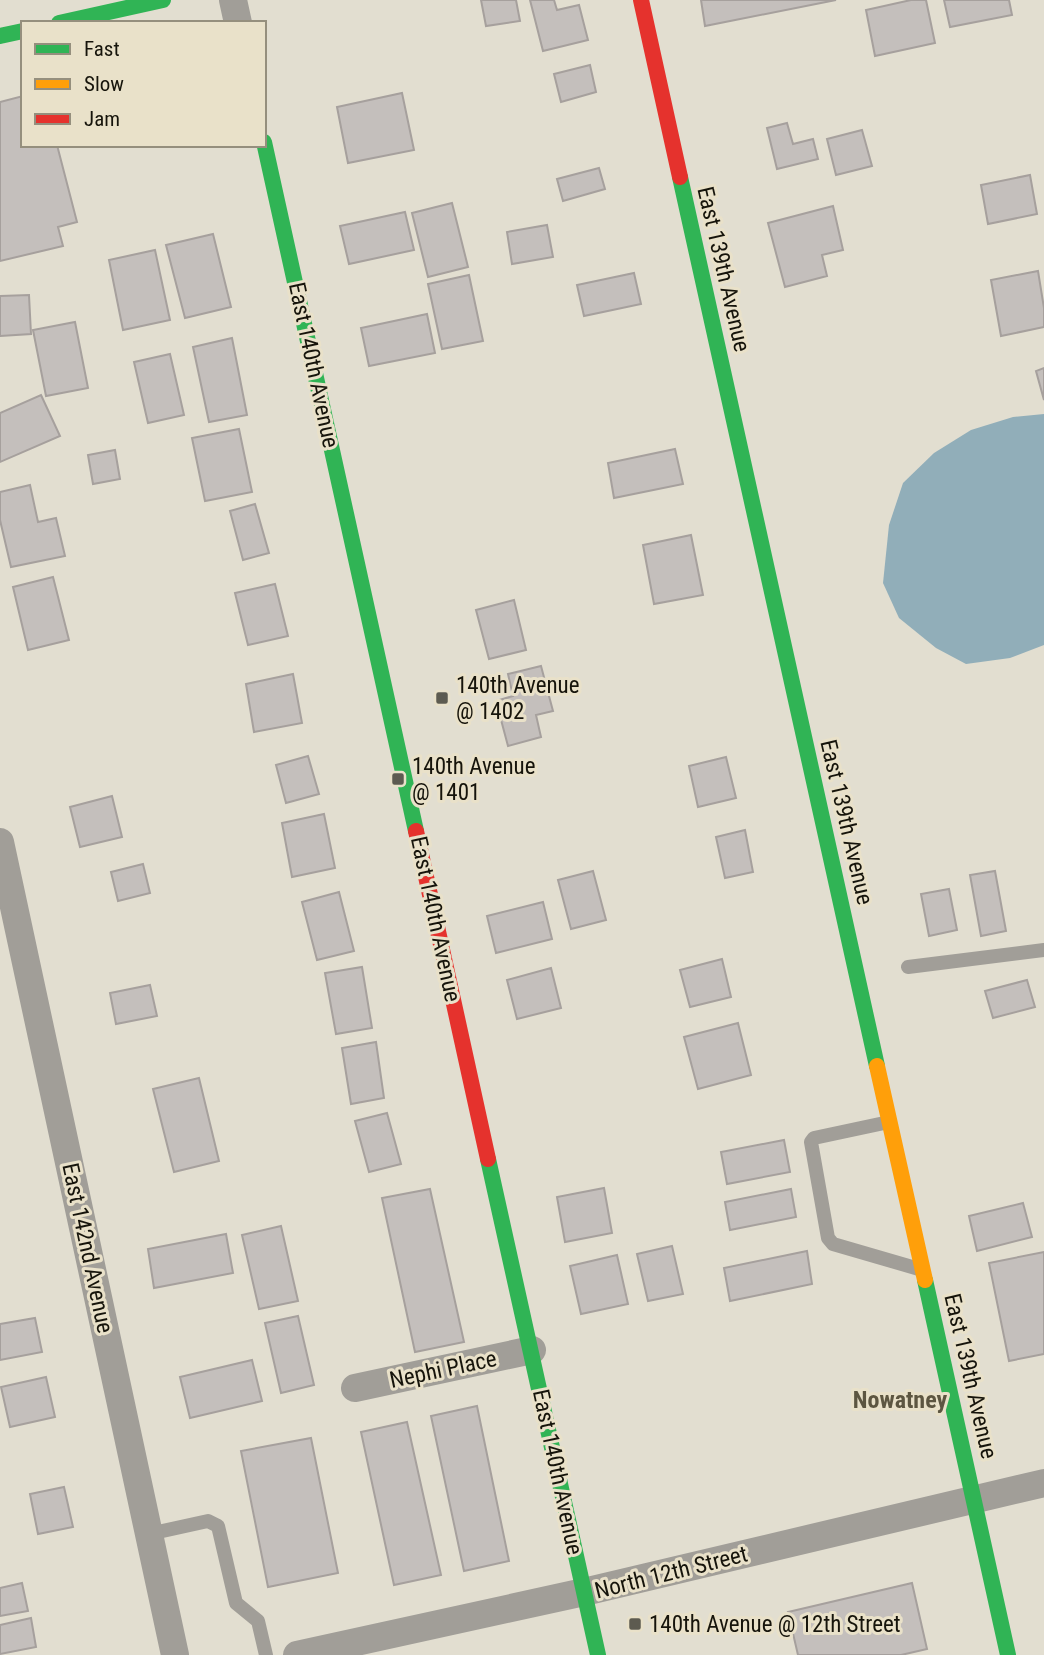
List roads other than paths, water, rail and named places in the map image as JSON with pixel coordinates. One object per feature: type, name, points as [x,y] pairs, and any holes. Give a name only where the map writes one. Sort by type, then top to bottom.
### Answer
[{"type":"street","points":[[68,21],[163,0]]},
{"type":"street","points":[[233,0],[238,21]]},
{"type":"street","name":"East 139th Avenue","points":[[641,0],[1008,1655]]},
{"type":"street","points":[[0,36],[21,31]]},
{"type":"street","name":"East 140th Avenue","points":[[265,147],[598,1655]]},
{"type":"street","name":"East 142nd Avenue","points":[[0,842],[175,1655]]},
{"type":"street","name":"Nephi Place","points":[[355,1388],[532,1350]]},
{"type":"street","name":"North 12th Street","points":[[297,1655],[584,1592],[1044,1483]]},
{"type":"lane","points":[[908,967],[1044,950]]},
{"type":"lane","points":[[891,1122],[814,1138],[811,1142],[828,1238],[833,1244],[924,1271]]},
{"type":"lane","points":[[149,1534],[208,1521],[218,1526],[236,1603],[258,1621],[266,1655]]},
{"type":"water","points":[[1044,414],[1044,645],[1010,658],[966,664],[936,648],[899,618],[883,583],[889,525],[903,483],[934,453],[971,430],[1013,417]]},
{"type":"place","name":"140th Avenue @ 1402","points":[[442,698]]},
{"type":"place","name":"140th Avenue @ 1401","points":[[398,779]]},
{"type":"place","name":"140th Avenue @ 12th Street","points":[[635,1624]]},
{"type":"district","name":"Nowatney","points":[[900,1400]]}]
